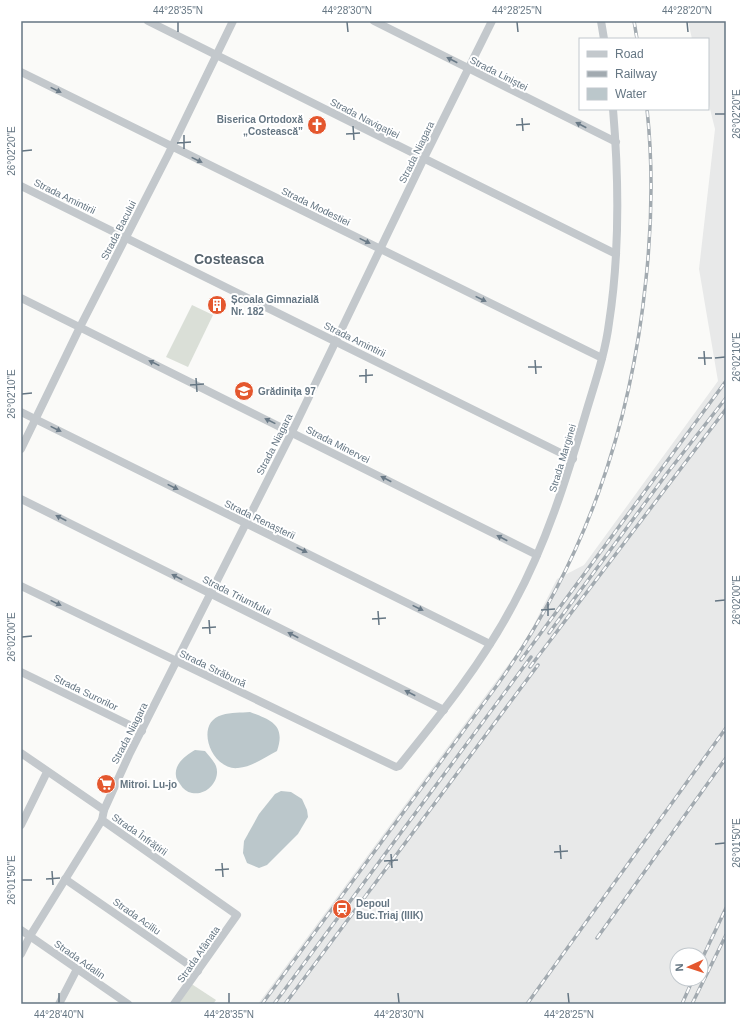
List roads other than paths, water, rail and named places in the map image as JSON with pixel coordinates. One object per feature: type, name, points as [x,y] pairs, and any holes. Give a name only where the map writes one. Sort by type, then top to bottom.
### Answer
[{"type":"street","name":"Strada Navigației","points":[[148,21],[616,254]]},
{"type":"street","name":"Strada Bacului","points":[[21,449],[80,327],[233,21]]},
{"type":"street","name":"Strada Liniștei","points":[[374,21],[616,142]]},
{"type":"street","name":"Strada Niagara","points":[[104,810],[114,786],[292,432],[492,21]]},
{"type":"street","points":[[601,21],[604,38]]},
{"type":"street","name":"Strada Modestiei","points":[[21,72],[602,358]]},
{"type":"street","name":"Strada Marginei","points":[[396,767],[399,766],[444,710],[490,644],[514,604],[557,509],[602,358],[609,324],[616,254],[618,186],[613,110]]},
{"type":"street","name":"Strada Amintirii","points":[[21,186],[336,340],[573,459]]},
{"type":"street","name":"Strada Minervei","points":[[21,298],[537,555]]},
{"type":"street","name":"Strada Renașterii","points":[[21,412],[490,644]]},
{"type":"street","name":"Strada Triumfului","points":[[21,499],[444,710]]},
{"type":"street","name":"Strada Străbună","points":[[21,586],[396,767]]},
{"type":"street","name":"Strada Surorilor","points":[[21,672],[142,731]]},
{"type":"street","name":"Strada Înfrățirii","points":[[21,753],[104,810],[102,820],[237,915]]},
{"type":"street","points":[[21,825],[47,772]]},
{"type":"street","points":[[21,954],[30,936],[65,878],[102,820]]},
{"type":"street","name":"Strada Aciliu","points":[[65,878],[198,971]]},
{"type":"street","name":"Strada Afânata","points":[[174,1004],[237,915]]},
{"type":"street","name":"Strada Adalin","points":[[21,930],[128,1004]]},
{"type":"street","points":[[59,1004],[77,969]]},
{"type":"water","points":[[250,712],[270,721],[278,729],[280,735],[277,751],[248,766],[238,768],[229,767],[220,762],[209,746],[207,736],[209,727],[213,720],[222,715]]},
{"type":"water","points":[[195,750],[205,751],[215,764],[217,771],[215,781],[212,786],[203,792],[190,793],[181,786],[177,779],[176,772],[181,760]]},
{"type":"water","points":[[281,791],[291,792],[302,799],[307,810],[308,817],[298,834],[267,865],[259,868],[247,863],[243,853],[244,841],[259,814],[275,794]]},
{"type":"railway","points":[[634,21],[637,38]]},
{"type":"railway","points":[[262,1004],[498,684],[529,637],[556,590],[579,541],[599,491],[616,440],[629,388],[639,334],[646,279],[651,215],[651,173],[647,110]]},
{"type":"railway","points":[[521,660],[726,381]]},
{"type":"railway","points":[[549,633],[668,472],[726,398]]},
{"type":"railway","points":[[530,667],[726,409]]},
{"type":"railway","points":[[274,1004],[531,657]]},
{"type":"railway","points":[[285,1004],[538,665]]},
{"type":"railway","points":[[527,1004],[726,728]]},
{"type":"railway","points":[[597,938],[726,758]]},
{"type":"railway","points":[[708,947],[726,908]]},
{"type":"railway","points":[[692,1004],[726,935]]},
{"type":"railway","points":[[682,1004],[689,987]]},
{"type":"place","name":"Biserica Ortodoxă „Costească”","points":[[317,125]]},
{"type":"place","name":"Școala Gimnazială Nr. 182","points":[[217,305]]},
{"type":"place","name":"Grădinița 97","points":[[244,391]]},
{"type":"place","name":"Mitroi. Lu-jo","points":[[106,784]]},
{"type":"place","name":"Depoul Buc.Triaj (IIIK)","points":[[342,909]]},
{"type":"district","name":"Costeasca","points":[[229,259]]}]
